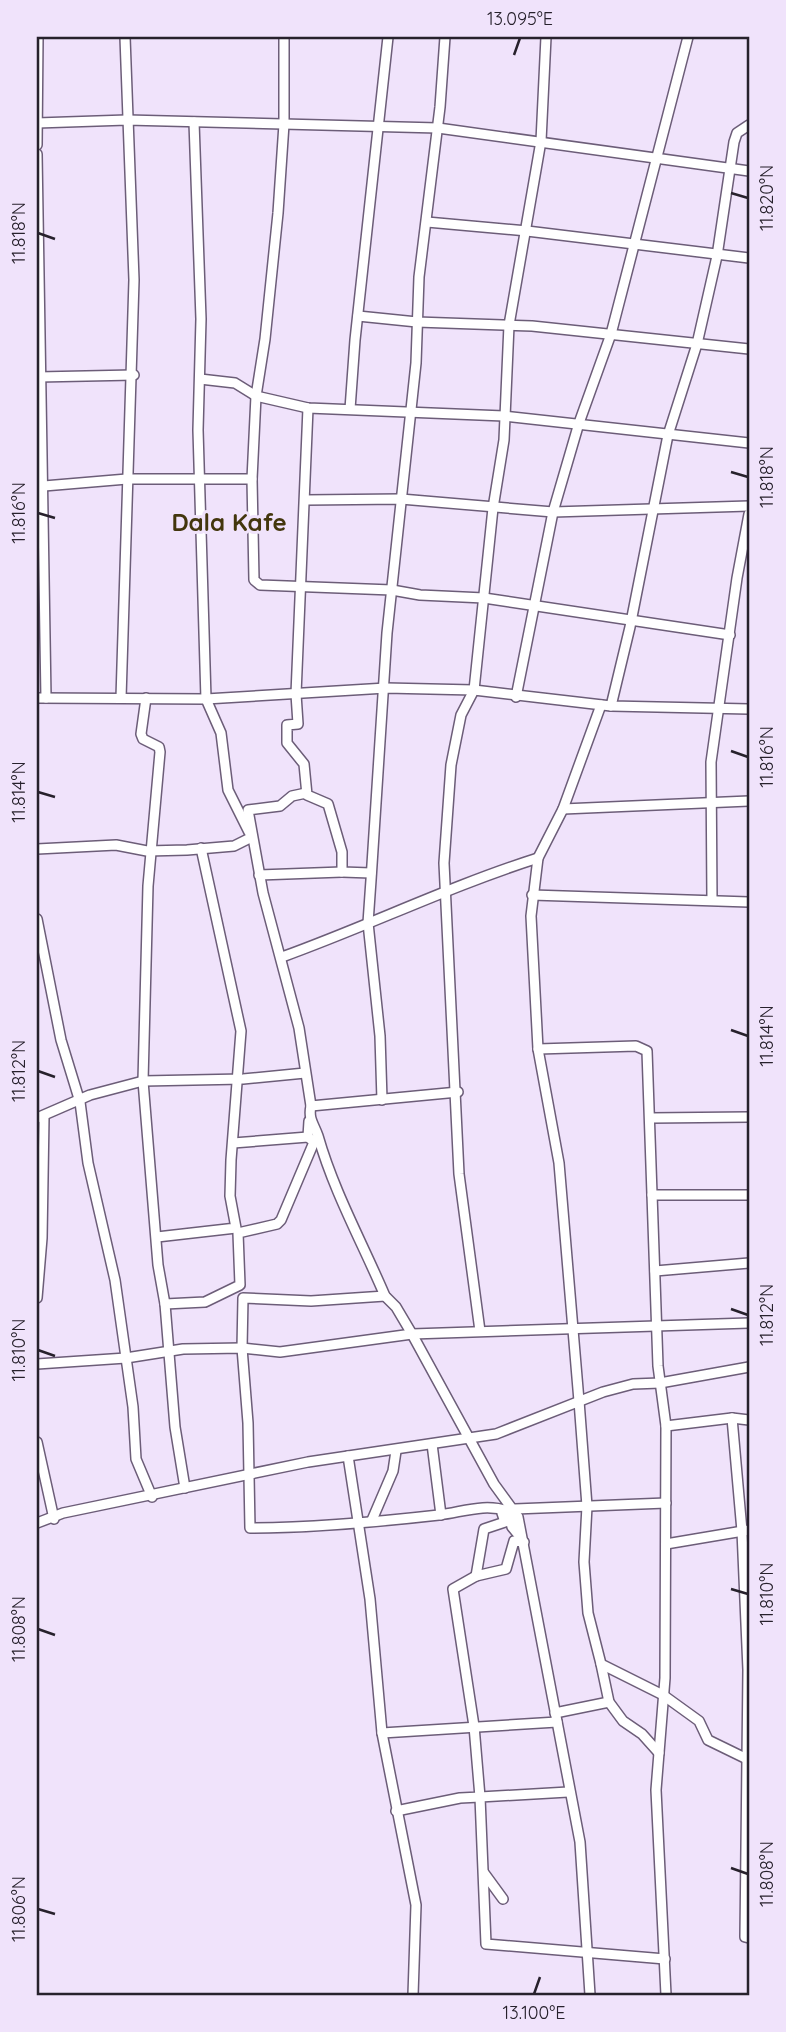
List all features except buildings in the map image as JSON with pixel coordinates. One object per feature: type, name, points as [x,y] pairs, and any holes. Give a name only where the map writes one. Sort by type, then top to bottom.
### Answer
[{"type":"street","points":[[37,145],[38,37]]},
{"type":"street","points":[[121,698],[127,479],[134,375],[134,279],[125,37]]},
{"type":"street","points":[[284,37],[284,124],[267,327],[256,396],[252,479],[254,580],[260,585],[392,590],[420,595],[484,598],[730,635]]},
{"type":"street","points":[[350,409],[388,37]]},
{"type":"street","points":[[382,1100],[380,1036],[368,923],[392,590],[410,411],[419,277],[438,128],[445,37]]},
{"type":"street","points":[[480,1331],[459,1174],[458,1092],[452,1042],[444,863],[451,765],[461,715],[474,690],[493,508],[504,440],[509,325],[541,141],[546,37]]},
{"type":"street","points":[[516,697],[553,512],[579,422],[611,334],[688,37]]},
{"type":"street","points":[[37,123],[127,120],[438,128],[749,170]]},
{"type":"street","points":[[194,122],[200,379],[199,480],[206,699],[221,733],[228,790],[252,837]]},
{"type":"street","points":[[659,1753],[642,1734],[623,1721],[609,1702],[588,1613],[584,1562],[587,1506],[579,1401],[559,1163],[538,1049],[532,895],[538,858],[563,809],[606,705],[631,622],[668,435],[697,344],[718,256],[729,169],[737,133],[749,125]]},
{"type":"street","points":[[37,153],[39,377],[44,486],[41,541],[41,698],[206,699],[386,688],[474,690],[516,697],[606,705],[718,706],[749,709]]},
{"type":"street","points":[[427,222],[527,231],[749,258]]},
{"type":"street","points":[[358,316],[417,322],[509,325],[749,349]]},
{"type":"street","points":[[39,377],[134,375]]},
{"type":"street","points":[[200,379],[235,383],[256,396],[308,408],[504,416],[579,422],[668,435],[709,436],[749,443]]},
{"type":"street","points":[[306,793],[304,764],[287,743],[287,725],[298,724],[296,694],[308,408]]},
{"type":"street","points":[[44,486],[127,479],[252,479]]},
{"type":"street","points":[[306,499],[401,499],[553,512],[749,506]]},
{"type":"street","points":[[712,900],[711,762],[737,578],[749,514]]},
{"type":"street","points":[[145,698],[141,734],[143,739],[159,747],[160,752],[148,886],[144,1081],[158,1265],[165,1304],[167,1351],[185,1488]]},
{"type":"street","points":[[308,1137],[310,1106],[299,1028],[259,875],[248,810],[280,806],[292,796],[306,793],[328,804],[342,852],[342,872]]},
{"type":"street","points":[[563,809],[749,801]]},
{"type":"street","points":[[37,849],[116,845],[152,850],[201,848],[234,846],[252,837]]},
{"type":"street","points":[[201,848],[236,996],[241,1031],[230,1196],[236,1228],[240,1285]]},
{"type":"street","points":[[282,957],[355,932],[368,923],[419,905],[446,890],[538,858]]},
{"type":"street","points":[[259,875],[371,873]]},
{"type":"street","points":[[532,895],[749,901]]},
{"type":"street","points":[[37,919],[61,1040],[80,1102],[88,1163],[115,1280],[136,1459],[152,1497]]},
{"type":"street","points":[[538,1049],[643,1047],[647,1051],[654,1270],[660,1383],[666,1426],[663,1695],[656,1790],[666,1995]]},
{"type":"street","points":[[37,1298],[42,1238],[40,1117],[80,1102],[90,1095],[144,1081],[304,1073]]},
{"type":"street","points":[[310,1106],[458,1092]]},
{"type":"street","points":[[309,1117],[316,1131],[328,1174],[385,1296],[412,1334],[494,1484],[515,1509],[524,1542],[535,1619],[550,1677],[568,1792],[583,1860],[590,1995]]},
{"type":"street","points":[[650,1118],[749,1118]]},
{"type":"street","points":[[233,1143],[308,1137],[314,1142],[281,1220],[272,1225],[238,1233],[240,1285]]},
{"type":"street","points":[[652,1195],[749,1195]]},
{"type":"street","points":[[157,1237],[236,1228]]},
{"type":"street","points":[[654,1270],[749,1263]]},
{"type":"street","points":[[165,1304],[205,1302],[240,1285]]},
{"type":"street","points":[[385,1296],[331,1300],[243,1298],[242,1348],[248,1423],[250,1528],[440,1515],[480,1507],[508,1511],[512,1527],[524,1542]]},
{"type":"street","points":[[37,1364],[126,1359],[167,1351],[242,1348],[281,1352],[412,1334],[572,1327],[725,1326],[749,1323]]},
{"type":"street","points":[[37,1524],[63,1513],[152,1497],[247,1475],[348,1456],[396,1451],[496,1434],[579,1401],[633,1384],[660,1383],[749,1367]]},
{"type":"street","points":[[666,1426],[732,1418],[749,1420]]},
{"type":"street","points":[[732,1418],[746,1530],[748,1670],[744,1937],[749,1938]]},
{"type":"street","points":[[37,1442],[54,1519]]},
{"type":"street","points":[[432,1444],[440,1515]]},
{"type":"street","points":[[372,1520],[393,1471],[396,1451]]},
{"type":"street","points":[[348,1456],[360,1522],[382,1733],[416,1905],[413,1995]]},
{"type":"street","points":[[515,1509],[666,1503]]},
{"type":"street","points":[[476,1576],[484,1530],[505,1521],[499,1508]]},
{"type":"street","points":[[666,1544],[746,1530]]},
{"type":"street","points":[[524,1542],[514,1541],[506,1569],[476,1576],[453,1589],[474,1726],[486,1944],[665,1959]]},
{"type":"street","points":[[601,1664],[663,1695],[699,1721],[708,1740],[747,1759]]},
{"type":"street","points":[[382,1733],[556,1717],[609,1702]]},
{"type":"street","points":[[396,1811],[460,1798],[568,1792]]},
{"type":"street","points":[[484,1874],[503,1899]]},
{"type":"district","name":"Dala Kafe","points":[[229,522]]}]
